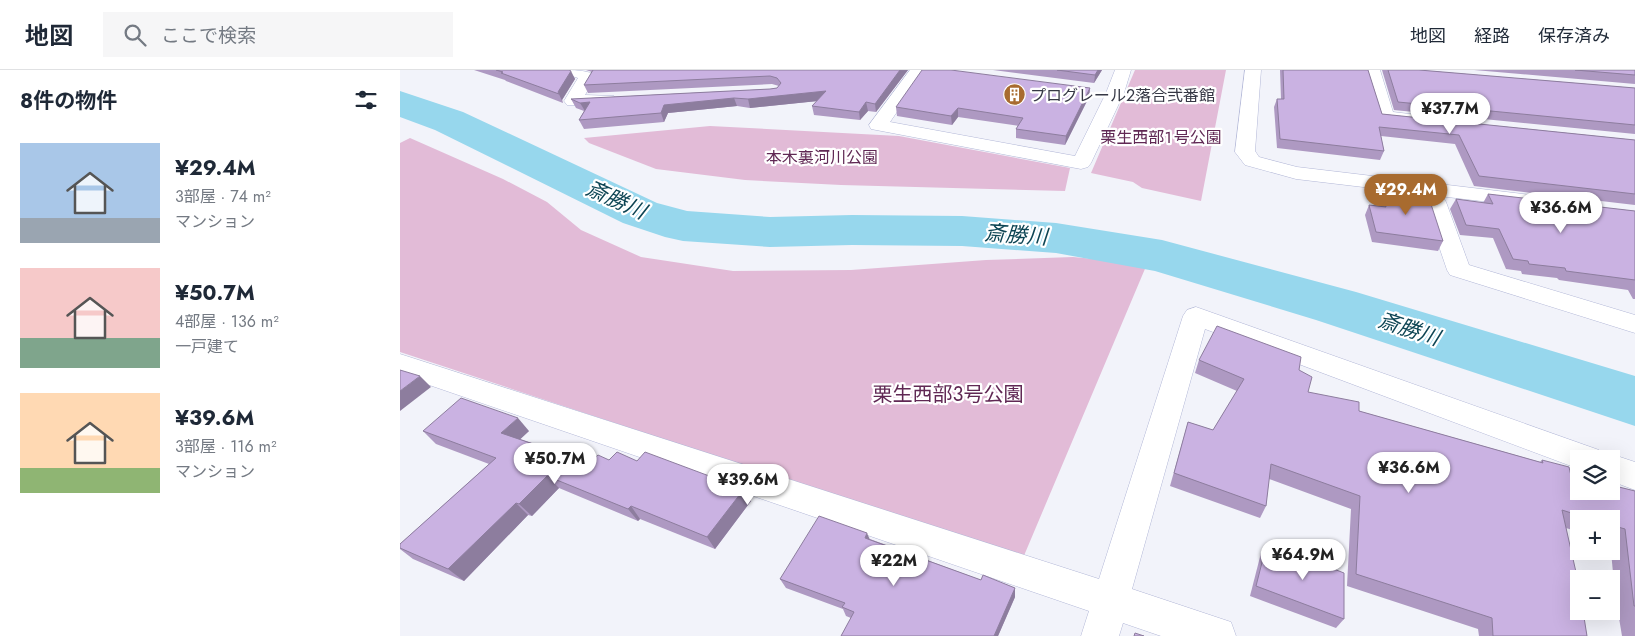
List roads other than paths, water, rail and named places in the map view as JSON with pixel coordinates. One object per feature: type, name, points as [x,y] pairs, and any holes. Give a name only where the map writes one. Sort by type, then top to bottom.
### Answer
[{"type":"street","points":[[569,70],[588,76],[573,101],[623,99]]},
{"type":"street","points":[[918,70],[878,125],[1081,163],[1115,93],[1123,70]]},
{"type":"street","points":[[1253,70],[1245,152],[1252,161],[1296,173],[1546,203]]},
{"type":"street","points":[[1372,70],[1385,117],[1433,122]]},
{"type":"street","points":[[1096,91],[1115,93]]},
{"type":"street","points":[[1428,189],[1435,202],[1459,270],[1635,324]]},
{"type":"street","points":[[1100,636],[1196,316],[1570,452]]},
{"type":"street","points":[[400,364],[1217,636]]},
{"type":"street","points":[[1620,470],[1635,476]]},
{"type":"waterway","name":"斎勝川","points":[[400,103],[449,121],[640,213],[683,226],[770,232],[852,230],[962,231],[1056,238],[1162,256],[1336,306],[1635,401]]},
{"type":"place","name":"プログレール2落合弐番館","points":[[1014,95]]},
{"type":"park label","name":"栗生西部１号公園","points":[[1161,137]]},
{"type":"park label","name":"本木裏河川公園","points":[[822,157]]},
{"type":"park label","name":"栗生西部3号公園","points":[[948,394]]}]
